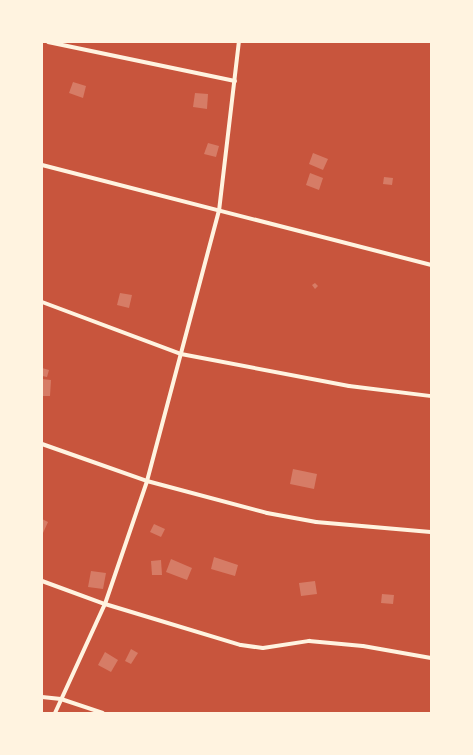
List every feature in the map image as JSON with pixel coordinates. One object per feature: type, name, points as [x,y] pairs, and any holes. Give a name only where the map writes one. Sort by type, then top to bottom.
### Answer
[{"type":"street","points":[[48,42],[235,81]]},
{"type":"street","points":[[55,713],[105,604],[147,482],[219,211],[239,42]]},
{"type":"street","points":[[42,165],[431,265]]},
{"type":"street","points":[[42,302],[181,354],[349,386],[431,396]]},
{"type":"street","points":[[42,444],[147,482],[267,513],[316,522],[431,532]]},
{"type":"street","points":[[42,581],[105,604],[241,645],[263,648],[309,640],[363,646],[431,658]]},
{"type":"street","points":[[42,697],[61,699],[103,713]]},
{"type":"building","points":[[73,82],[86,86],[83,98],[69,93]]},
{"type":"building","points":[[195,93],[208,94],[207,109],[193,107]]},
{"type":"building","points":[[208,143],[219,146],[216,157],[204,154]]},
{"type":"building","points":[[313,153],[328,159],[323,170],[309,164]]},
{"type":"building","points":[[310,173],[323,178],[319,190],[306,185]]},
{"type":"building","points":[[384,177],[393,178],[392,185],[383,184]]},
{"type":"building","points":[[315,283],[318,286],[315,289],[312,285]]},
{"type":"building","points":[[120,293],[132,295],[129,308],[117,305]]},
{"type":"building","points":[[42,368],[49,370],[47,377],[42,376]]},
{"type":"building","points":[[42,379],[51,380],[50,396],[42,396]]},
{"type":"building","points":[[293,469],[317,474],[314,489],[290,484]]},
{"type":"building","points":[[42,519],[48,522],[43,533],[42,533]]},
{"type":"building","points":[[154,524],[165,529],[161,537],[150,532]]},
{"type":"building","points":[[214,557],[238,565],[235,576],[211,569]]},
{"type":"building","points":[[171,559],[192,568],[187,580],[166,572]]},
{"type":"building","points":[[161,560],[162,575],[152,575],[151,561]]},
{"type":"building","points":[[91,571],[106,573],[103,589],[88,587]]},
{"type":"building","points":[[315,581],[317,594],[301,596],[299,583]]},
{"type":"building","points":[[382,594],[394,595],[393,604],[381,603]]},
{"type":"building","points":[[131,649],[138,653],[131,664],[125,661]]},
{"type":"building","points":[[105,652],[118,660],[111,672],[98,665]]}]
